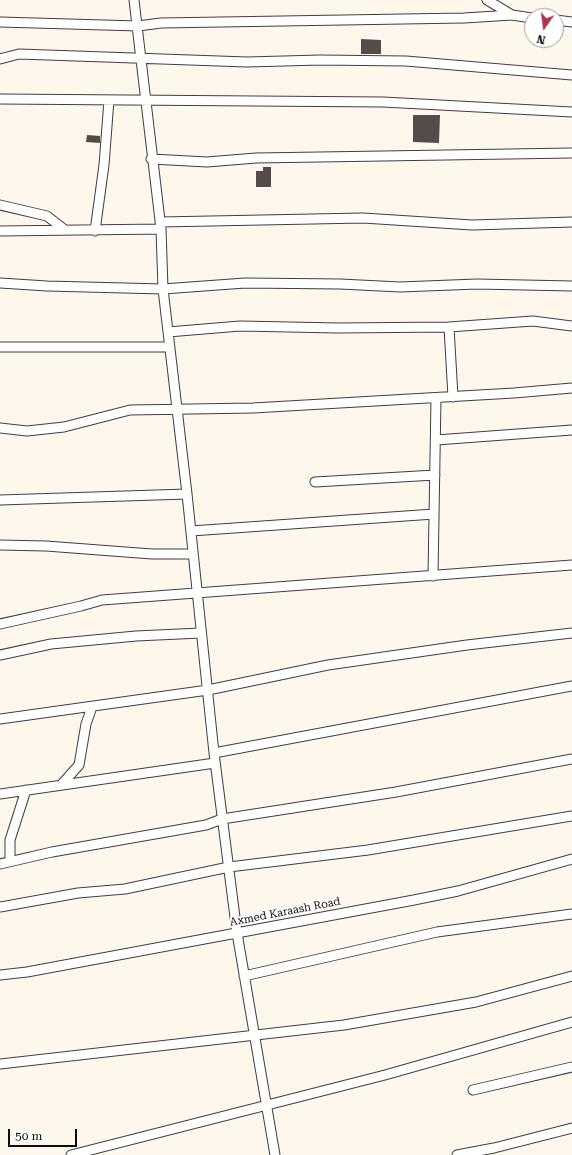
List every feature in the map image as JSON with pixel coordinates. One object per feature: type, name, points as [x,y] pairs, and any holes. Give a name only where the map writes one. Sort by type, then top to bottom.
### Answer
[{"type":"street","points":[[134,0],[147,99],[151,160],[160,226],[163,289],[198,592],[215,763],[237,933],[275,1155]]},
{"type":"street","points":[[487,0],[512,15]]},
{"type":"street","points":[[0,22],[138,26],[161,23],[464,18],[512,15],[524,17]]},
{"type":"street","points":[[0,59],[20,54],[247,62],[320,60],[406,61],[572,75]]},
{"type":"street","points":[[0,99],[383,102],[572,112]]},
{"type":"street","points":[[95,231],[104,166],[109,100]]},
{"type":"street","points":[[151,160],[207,162],[256,158],[572,153]]},
{"type":"street","points":[[0,205],[47,216],[65,230]]},
{"type":"street","points":[[0,231],[95,231],[160,226],[362,218],[472,225],[572,222]]},
{"type":"street","points":[[0,283],[47,286],[163,289],[245,283],[340,284],[400,287],[477,284],[572,286]]},
{"type":"street","points":[[168,332],[240,326],[338,328],[449,327],[533,321],[572,326]]},
{"type":"street","points":[[449,327],[453,397]]},
{"type":"street","points":[[0,347],[170,347]]},
{"type":"street","points":[[0,428],[27,431],[64,428],[130,410],[253,408],[453,397],[572,388]]},
{"type":"street","points":[[433,576],[436,398]]},
{"type":"street","points":[[436,440],[572,430]]},
{"type":"street","points":[[315,482],[435,475]]},
{"type":"street","points":[[0,500],[187,494]]},
{"type":"street","points":[[191,531],[434,514]]},
{"type":"street","points":[[0,545],[46,546],[152,554],[193,554]]},
{"type":"street","points":[[0,624],[102,600],[572,565]]},
{"type":"street","points":[[0,719],[208,690],[328,665],[572,632]]},
{"type":"street","points":[[0,655],[51,644],[136,636],[201,633]]},
{"type":"street","points":[[214,753],[572,686]]},
{"type":"street","points":[[62,784],[79,764],[86,724],[92,707]]},
{"type":"street","points":[[0,864],[52,852],[206,825],[222,819],[396,792],[572,759]]},
{"type":"street","points":[[0,794],[215,763]]},
{"type":"street","points":[[10,861],[10,840],[26,790]]},
{"type":"street","points":[[0,908],[78,893],[125,889],[228,867],[368,850],[572,816]]},
{"type":"street","name":"Axmed Karaash Road","points":[[0,975],[27,972],[458,891],[572,859]]},
{"type":"street","points":[[244,976],[437,932],[572,914]]},
{"type":"street","points":[[0,1064],[344,1025],[476,1002],[572,976]]},
{"type":"street","points":[[71,1155],[266,1106],[572,1022]]},
{"type":"street","points":[[474,1090],[572,1067]]},
{"type":"street","points":[[457,1155],[477,1153],[572,1128]]},
{"type":"building","points":[[361,39],[381,40],[381,54],[361,54]]},
{"type":"building","points":[[413,115],[440,115],[439,143],[413,142]]},
{"type":"building","points":[[87,135],[100,136],[100,143],[86,142]]},
{"type":"building","points":[[263,167],[271,167],[271,187],[256,187],[256,171],[263,171]]}]
